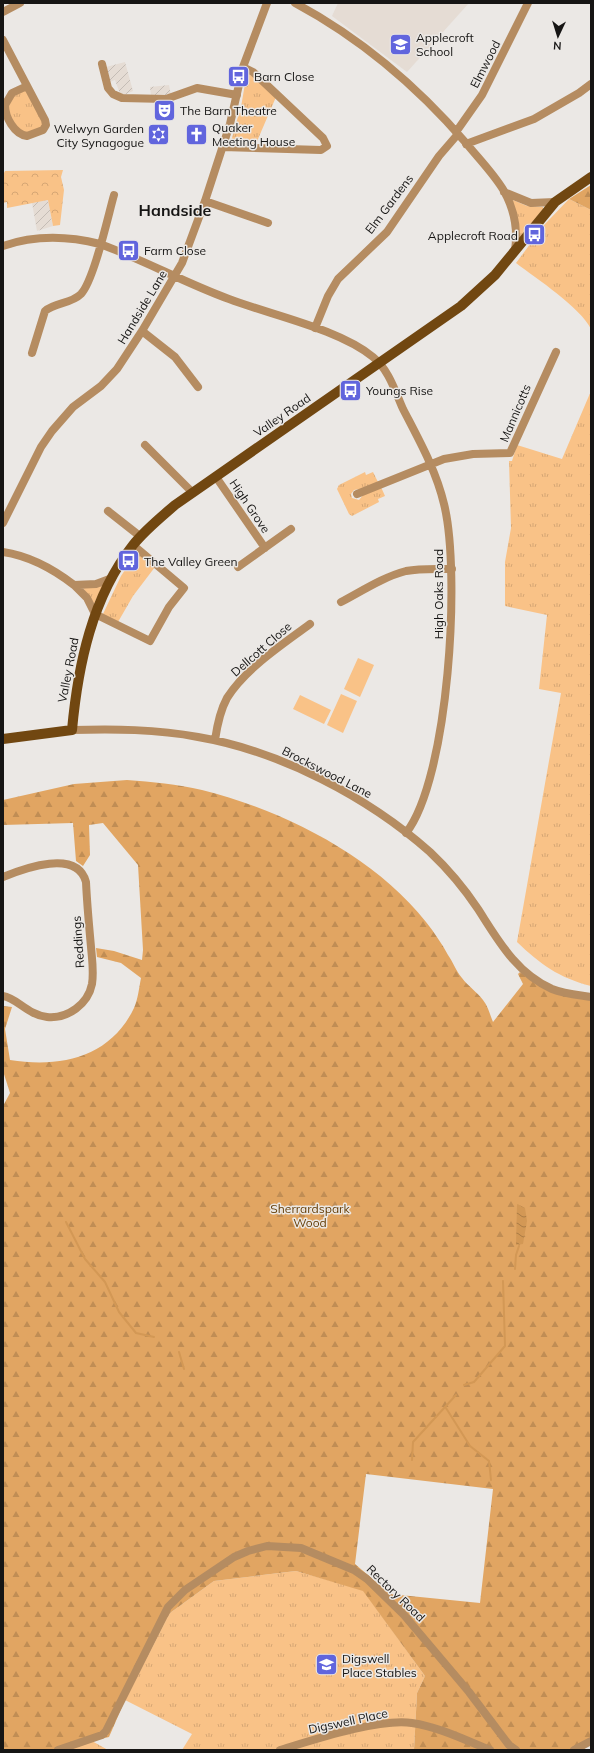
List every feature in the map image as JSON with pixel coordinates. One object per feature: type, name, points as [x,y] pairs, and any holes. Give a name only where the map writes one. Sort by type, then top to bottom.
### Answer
[{"type":"main road","name":"Valley Road","points":[[72,730],[80,668],[95,614],[112,578],[133,545],[161,517],[193,493],[379,363],[480,290],[495,275],[555,202],[591,177]]},
{"type":"main road","points":[[3,739],[72,730]]},
{"type":"street","points":[[3,12],[20,3]]},
{"type":"street","name":"Handside Lane","points":[[3,523],[41,447],[52,430],[73,406],[109,378],[127,356],[175,275],[187,251],[205,201],[223,147],[243,67],[267,3]]},
{"type":"street","points":[[295,3],[332,24],[380,58],[420,93],[457,133],[504,192],[513,215],[516,228],[515,250]]},
{"type":"street","name":"Elmwood","points":[[457,133],[482,95],[528,3]]},
{"type":"street","points":[[3,40],[27,86],[46,125],[43,130],[27,136],[16,131],[6,113],[5,105],[12,93],[27,86]]},
{"type":"street","points":[[102,64],[108,88],[114,94],[122,98],[166,99],[197,88],[237,95]]},
{"type":"street","points":[[223,147],[321,150],[327,146],[323,138],[253,72],[243,67]]},
{"type":"street","points":[[466,144],[534,119],[579,93],[591,84]]},
{"type":"street","name":"Elm Gardens","points":[[315,328],[328,296],[338,279],[387,232],[439,156],[457,133]]},
{"type":"street","points":[[504,192],[531,203],[555,202]]},
{"type":"street","points":[[32,353],[46,311],[55,305],[75,298],[85,288],[100,244],[114,195]]},
{"type":"street","points":[[205,201],[268,223]]},
{"type":"street","points":[[3,246],[33,239],[58,237],[80,239],[100,244],[227,298],[315,328],[356,347],[379,363]]},
{"type":"street","points":[[142,331],[175,357],[198,388]]},
{"type":"street","name":"Mannicotts","points":[[430,464],[466,455],[510,453],[556,352]]},
{"type":"street","name":"High Oaks Road","points":[[379,363],[392,384],[430,464],[444,505],[448,525],[452,569],[449,647],[441,720],[427,788],[415,820],[406,833]]},
{"type":"street","points":[[145,445],[193,493]]},
{"type":"street","points":[[357,494],[430,464]]},
{"type":"street","name":"High Grove","points":[[216,477],[265,548]]},
{"type":"street","points":[[108,511],[141,537]]},
{"type":"street","name":"High Grove","points":[[238,567],[292,529]]},
{"type":"street","points":[[3,552],[32,559],[57,572],[74,585],[87,598],[95,614],[150,641],[169,607],[184,588],[133,545]]},
{"type":"street","points":[[341,602],[397,574],[420,569],[452,569]]},
{"type":"street","points":[[74,585],[90,585],[112,578]]},
{"type":"street","name":"Dellcott Close","points":[[214,740],[222,709],[233,690],[253,669],[310,624]]},
{"type":"street","name":"Brockswood Lane","points":[[72,730],[145,731],[214,740],[271,758],[334,786],[372,809],[406,833],[430,853],[461,885],[504,950],[525,972],[552,989],[570,994],[591,997]]},
{"type":"street","name":"Reddings","points":[[3,877],[41,865],[68,864],[80,870],[86,882],[92,978],[89,992],[83,1002],[70,1013],[56,1017],[33,1014],[7,997],[3,996]]},
{"type":"street","name":"Rectory Road","points":[[58,1750],[102,1735],[106,1731],[129,1682],[168,1607],[185,1590],[234,1557],[248,1550],[266,1546],[301,1548],[354,1570],[367,1579],[404,1615],[469,1692],[509,1745],[516,1750]]},
{"type":"street","name":"Digswell Place","points":[[280,1750],[382,1724],[412,1723],[440,1731],[490,1750]]},
{"type":"street","points":[[574,1750],[589,1745]]},
{"type":"shaded area","name":"Applecroft School","points":[[338,3],[469,3],[407,72],[332,16]]},
{"type":"shaded area","points":[[125,62],[133,91],[124,95],[120,94],[115,80],[110,82],[106,67]]},
{"type":"shaded area","points":[[169,85],[171,95],[151,96],[150,87]]},
{"type":"shaded area","points":[[48,200],[53,226],[37,231],[32,203]]},
{"type":"green space","points":[[247,72],[276,97],[255,146],[230,145],[239,113],[243,113],[243,108],[241,107]]},
{"type":"green space","points":[[26,91],[43,121],[43,126],[31,133],[20,132],[8,113],[10,98]]},
{"type":"green space","points":[[63,170],[61,177],[64,190],[60,225],[53,226],[48,200],[7,208],[7,202],[3,203],[3,175],[5,171]]},
{"type":"green space","points":[[591,185],[591,210],[569,199]]},
{"type":"green space","points":[[569,199],[591,210],[591,329],[578,312],[568,303],[516,263],[545,224]]},
{"type":"green space","points":[[513,200],[527,206],[543,207],[543,209],[520,237],[511,201]]},
{"type":"green space","points":[[591,391],[591,986],[569,979],[551,969],[517,942],[561,693],[539,689],[547,615],[505,606],[505,562],[511,528],[509,461],[512,461],[517,445],[562,459]]},
{"type":"green space","points":[[365,472],[366,475],[373,472],[378,482],[354,490],[351,494],[352,498],[359,500],[363,495],[381,487],[385,496],[378,499],[379,502],[352,516],[349,514],[337,489],[339,485]]},
{"type":"green space","points":[[137,552],[155,567],[133,596],[118,622],[102,616],[121,576]]},
{"type":"green space","points":[[103,584],[94,604],[83,588]]},
{"type":"green space","points":[[358,658],[374,665],[360,697],[344,689]]},
{"type":"green space","points":[[341,694],[357,701],[343,733],[327,725]]},
{"type":"green space","points":[[300,695],[331,710],[324,724],[293,709]]},
{"type":"green space","name":"Sherrardspark Wood","points":[[127,780],[193,788],[233,799],[264,810],[295,823],[325,839],[354,857],[380,876],[405,898],[432,930],[460,975],[485,1002],[493,1022],[523,984],[518,974],[520,972],[537,984],[591,999],[591,1742],[577,1750],[414,1750],[417,1693],[425,1676],[363,1591],[296,1571],[214,1581],[170,1613],[125,1700],[109,1737],[92,1741],[68,1750],[3,1750],[3,1106],[10,1093],[3,1071],[3,1006],[12,1007],[5,1029],[10,1060],[47,1062],[65,1060],[82,1056],[97,1049],[112,1038],[124,1025],[134,1008],[141,978],[121,963],[97,957],[96,948],[114,951],[142,960],[143,950],[138,865],[103,823],[89,825],[90,855],[83,866],[76,861],[73,823],[3,825],[3,800],[74,784]],"holes":[[[366,1474],[493,1489],[480,1603],[390,1594],[355,1564]]]},
{"type":"green space","points":[[296,1571],[363,1590],[425,1676],[417,1693],[414,1750],[182,1750],[192,1734],[125,1700],[170,1613],[214,1581]]},
{"type":"green space","points":[[92,1741],[108,1750],[68,1750]]},
{"type":"water","points":[[517,1204],[525,1208],[527,1221],[523,1244],[516,1245]]},
{"type":"waterway","points":[[66,1222],[85,1259],[105,1282],[119,1312],[136,1333],[154,1337]]},
{"type":"waterway","points":[[515,1269],[516,1255],[519,1246]]},
{"type":"waterway","points":[[464,1385],[474,1382],[505,1346],[503,1281]]},
{"type":"waterway","points":[[179,1352],[184,1369]]},
{"type":"waterway","points":[[412,1460],[413,1442],[456,1395]]},
{"type":"waterway","points":[[446,1408],[470,1446],[489,1461],[491,1480]]},
{"type":"place","name":"Applecroft School","points":[[401,44]]},
{"type":"place","name":"Barn Close","points":[[238,76]]},
{"type":"place","name":"The Barn Theatre","points":[[164,110]]},
{"type":"place","name":"Quaker Meeting House","points":[[196,134]]},
{"type":"place","name":"Welwyn Garden City Synagogue","points":[[159,135]]},
{"type":"place","name":"Applecroft Road","points":[[534,235]]},
{"type":"place","name":"Farm Close","points":[[128,250]]},
{"type":"place","name":"Youngs Rise","points":[[350,390]]},
{"type":"place","name":"The Valley Green","points":[[128,561]]},
{"type":"place","name":"Digswell Place Stables","points":[[327,1665]]},
{"type":"district","name":"Handside","points":[[175,210]]}]
